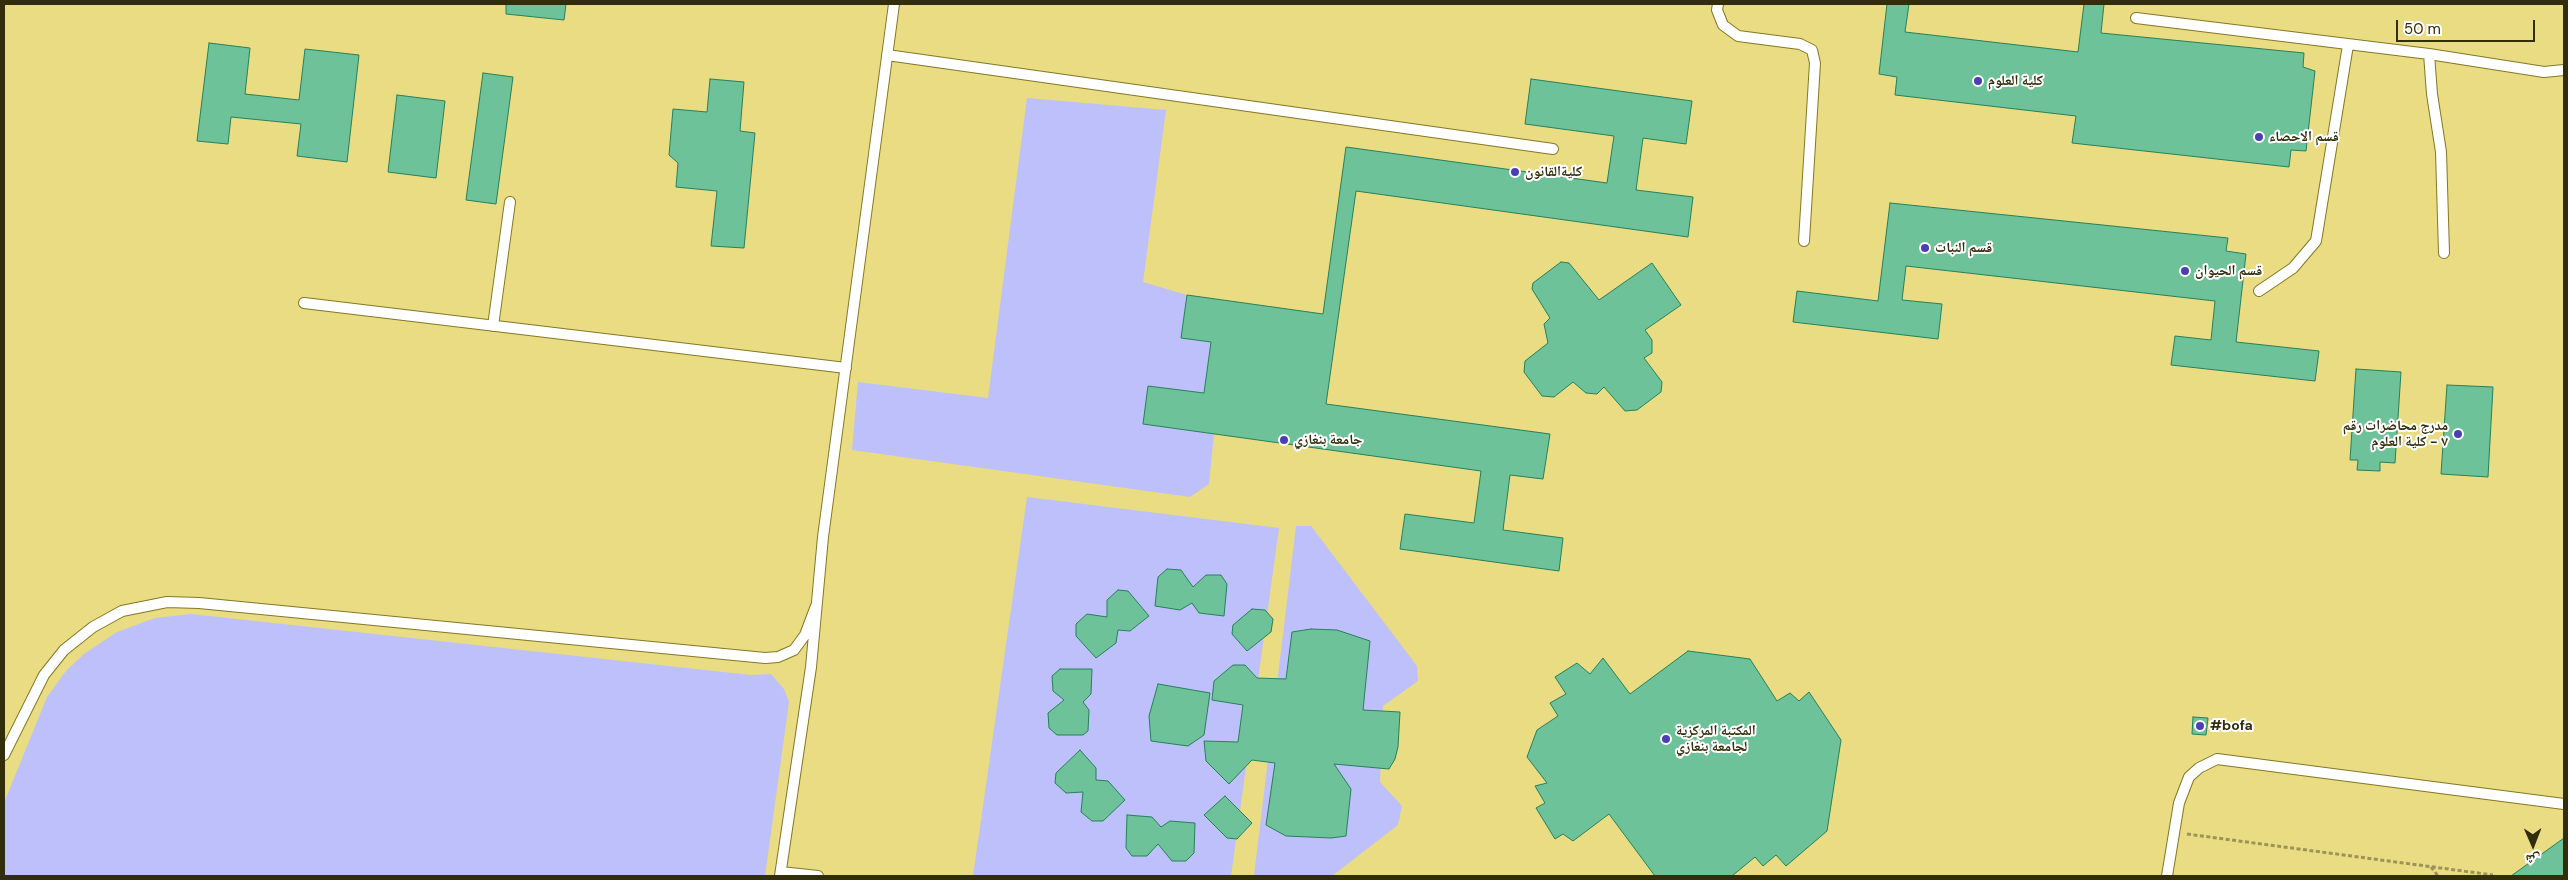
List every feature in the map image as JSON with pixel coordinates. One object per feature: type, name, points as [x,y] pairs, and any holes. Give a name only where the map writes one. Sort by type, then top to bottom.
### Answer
[{"type":"lane","points":[[818,876],[780,874],[811,667],[816,606],[894,4]]},
{"type":"lane","points":[[1718,4],[1717,10],[1723,25],[1738,36],[1800,44],[1812,50],[1815,63],[1804,241]]},
{"type":"lane","points":[[2136,18],[2429,54],[2544,72],[2564,70]]},
{"type":"lane","points":[[2259,291],[2293,268],[2316,241],[2348,45]]},
{"type":"lane","points":[[2429,54],[2432,94],[2441,152],[2444,253]]},
{"type":"lane","points":[[887,55],[1552,149]]},
{"type":"lane","points":[[493,326],[510,202]]},
{"type":"lane","points":[[304,303],[846,368]]},
{"type":"lane","points":[[4,755],[44,675],[64,650],[93,627],[122,611],[167,602],[199,603],[764,658],[778,657],[794,650],[805,635],[816,606]]},
{"type":"lane","points":[[2168,876],[2179,803],[2189,777],[2199,768],[2217,759],[2564,804]]},
{"type":"path","points":[[2174,832],[2493,875]]},
{"type":"path","points":[[2431,867],[2438,876]]},
{"type":"shaded area","name":"جامعة بنغازي","points":[[4,4],[2564,4],[2564,876],[4,876]]},
{"type":"shaded area","points":[[1027,98],[1166,110],[1143,282],[1187,295],[1181,337],[1211,342],[1204,393],[1148,386],[1143,424],[1214,434],[1209,484],[1190,497],[852,450],[858,382],[988,398]]},
{"type":"shaded area","points":[[1027,497],[1279,528],[1231,876],[973,876]]},
{"type":"shaded area","points":[[1296,526],[1311,526],[1417,666],[1418,681],[1383,706],[1380,782],[1402,806],[1398,825],[1332,876],[1254,876]]},
{"type":"shaded area","points":[[191,614],[751,675],[771,674],[784,689],[789,702],[765,876],[4,876],[4,803],[47,697],[66,671],[84,654],[117,632],[155,618]]},
{"type":"building","points":[[506,4],[566,4],[564,20],[506,14]]},
{"type":"building","points":[[1887,4],[1909,4],[1905,32],[2078,52],[2084,4],[2104,4],[2101,33],[2304,53],[2303,67],[2315,71],[2306,151],[2291,150],[2289,167],[2072,143],[2076,116],[1895,95],[1897,77],[1879,74]]},
{"type":"building","points":[[209,43],[250,48],[245,94],[299,100],[305,49],[359,55],[347,162],[297,156],[301,124],[231,117],[228,144],[197,141]]},
{"type":"building","points":[[483,73],[513,77],[496,204],[466,200]]},
{"type":"building","points":[[710,79],[744,82],[740,131],[755,133],[744,248],[711,246],[717,191],[676,187],[678,163],[669,155],[673,109],[707,112]]},
{"type":"building","points":[[1531,79],[1692,101],[1686,144],[1643,138],[1636,190],[1693,197],[1688,237],[1356,191],[1326,404],[1550,434],[1543,479],[1510,475],[1503,530],[1563,538],[1559,571],[1400,549],[1405,514],[1474,523],[1481,471],[1143,424],[1148,386],[1204,393],[1211,342],[1181,338],[1187,295],[1323,314],[1346,147],[1607,183],[1614,136],[1525,124]]},
{"type":"building","points":[[397,95],[445,101],[436,178],[388,172]]},
{"type":"building","points":[[1890,203],[2228,238],[2226,251],[2246,254],[2236,342],[2319,351],[2315,381],[2171,365],[2175,336],[2211,340],[2215,301],[1906,266],[1902,300],[1942,304],[1938,339],[1793,322],[1797,291],[1878,301]]},
{"type":"building","points":[[1561,262],[1569,263],[1599,300],[1652,263],[1681,305],[1645,330],[1652,340],[1652,353],[1644,358],[1662,382],[1661,392],[1637,410],[1625,411],[1604,387],[1597,394],[1586,393],[1573,382],[1554,397],[1542,396],[1524,372],[1525,361],[1548,343],[1544,324],[1550,318],[1532,289],[1533,283]]},
{"type":"building","points":[[2356,369],[2401,372],[2395,463],[2380,462],[2380,471],[2357,470],[2358,460],[2350,460]]},
{"type":"building","points":[[2447,385],[2493,387],[2488,477],[2441,474]]},
{"type":"building","points":[[1167,569],[1181,570],[1193,587],[1206,575],[1221,575],[1227,584],[1224,616],[1199,613],[1192,603],[1180,610],[1155,606],[1158,577]]},
{"type":"building","points":[[1118,590],[1128,591],[1149,616],[1130,631],[1118,630],[1116,643],[1096,658],[1076,636],[1076,624],[1087,614],[1107,617],[1107,600]]},
{"type":"building","points":[[1252,609],[1265,610],[1273,619],[1271,632],[1247,651],[1232,634],[1233,625]]},
{"type":"building","points":[[1311,629],[1337,630],[1370,641],[1363,710],[1400,712],[1398,747],[1395,759],[1389,769],[1334,764],[1351,789],[1346,836],[1331,838],[1286,836],[1266,825],[1275,763],[1252,760],[1229,784],[1206,761],[1204,741],[1238,742],[1243,705],[1212,700],[1214,681],[1233,665],[1245,665],[1257,678],[1286,679],[1292,632]]},
{"type":"building","points":[[1688,651],[1750,659],[1777,701],[1790,693],[1799,701],[1809,692],[1841,740],[1827,831],[1786,866],[1776,855],[1763,866],[1755,857],[1732,876],[1655,876],[1609,814],[1573,841],[1563,834],[1555,839],[1536,808],[1545,803],[1535,786],[1547,783],[1527,757],[1537,730],[1558,716],[1550,703],[1566,694],[1555,677],[1577,663],[1590,674],[1603,658],[1630,694]]},
{"type":"building","points":[[1060,669],[1092,669],[1091,694],[1083,702],[1089,710],[1088,731],[1083,735],[1057,735],[1049,728],[1048,713],[1064,700],[1053,691],[1052,676]]},
{"type":"building","points":[[1158,684],[1210,693],[1204,735],[1188,746],[1151,741],[1149,716]]},
{"type":"building","name":"#bofa","points":[[2193,717],[2208,718],[2206,735],[2192,734]]},
{"type":"building","points":[[1080,750],[1096,768],[1096,780],[1108,781],[1125,800],[1103,821],[1092,821],[1081,812],[1083,792],[1066,793],[1055,783],[1056,773]]},
{"type":"building","points":[[1225,796],[1252,823],[1237,839],[1227,838],[1204,815]]},
{"type":"building","points":[[1127,815],[1152,817],[1161,827],[1170,821],[1195,823],[1194,853],[1186,861],[1172,861],[1158,844],[1147,856],[1132,856],[1126,848]]},
{"type":"building","points":[[2564,838],[2564,876],[2511,876]]},
{"type":"place","name":"كلية العلوم","points":[[1978,81]]},
{"type":"place","name":"قسم الاحصاء","points":[[2259,137]]},
{"type":"place","name":"كليةالقانون","points":[[1515,172]]},
{"type":"place","name":"قسم النبات","points":[[1925,248]]},
{"type":"place","name":"قسم الحيوان","points":[[2185,271]]},
{"type":"place","name":"مدرج محاضرات رقم ٧ - كلية العلوم","points":[[2458,434]]},
{"type":"place","name":"جامعة بنغازي","points":[[1284,440]]},
{"type":"place","name":"#bofa","points":[[2200,726]]},
{"type":"place","name":"المكتبة المركزية لجامعة بنغازي","points":[[1666,739]]}]
